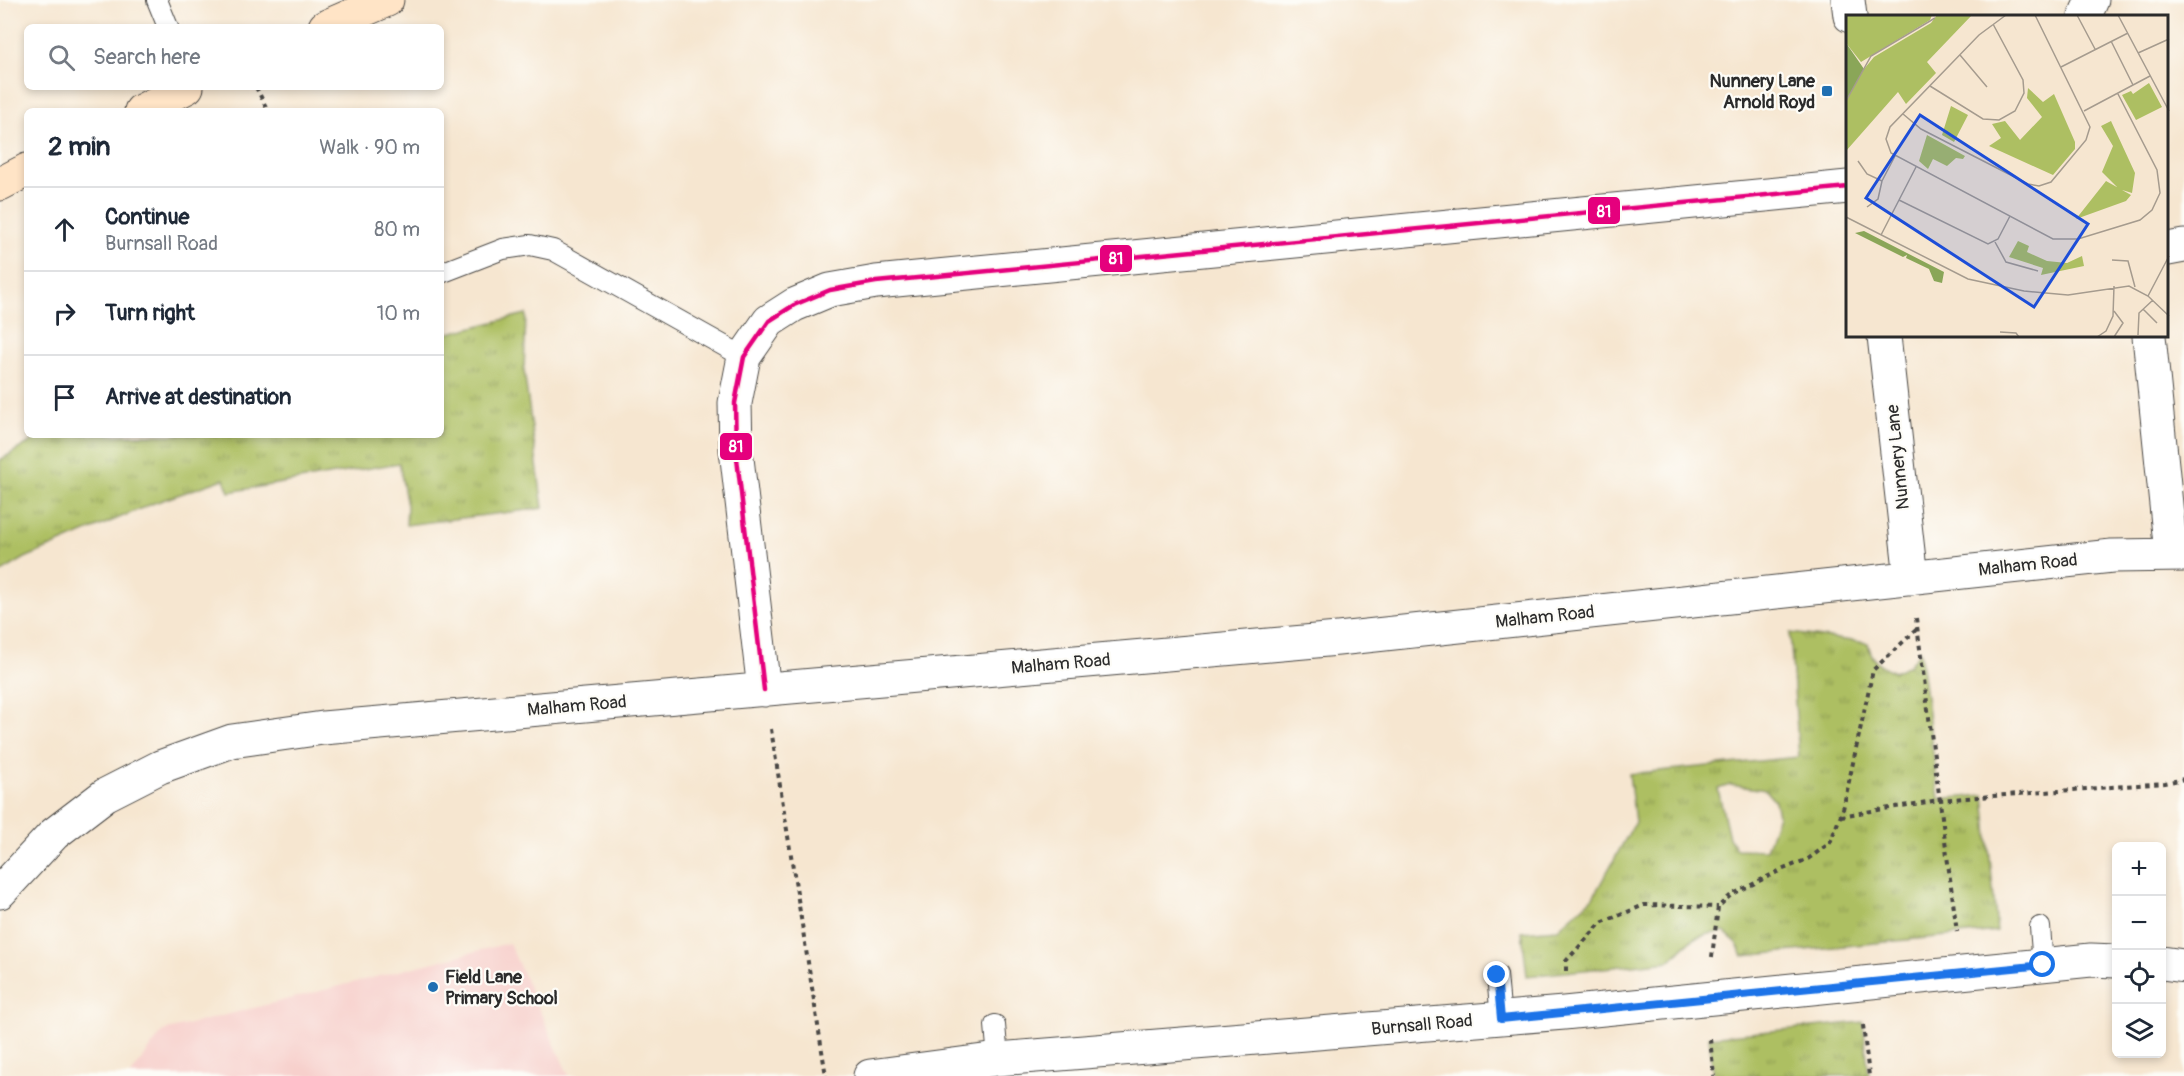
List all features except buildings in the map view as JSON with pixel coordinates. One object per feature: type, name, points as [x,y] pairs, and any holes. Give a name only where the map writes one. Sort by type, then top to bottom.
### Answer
[{"type":"street","points":[[332,24],[387,0]]},
{"type":"street","points":[[1848,0],[1850,15]]},
{"type":"street","points":[[2085,15],[2092,0]]},
{"type":"street","points":[[147,108],[182,90]]},
{"type":"street","points":[[0,184],[24,172]]},
{"type":"street","points":[[764,690],[736,450],[735,403],[744,357],[769,321],[794,305],[830,290],[876,282],[1846,188]]},
{"type":"street","points":[[2169,249],[2184,246]]},
{"type":"street","name":"Nunnery Lane","points":[[1884,338],[1911,578]]},
{"type":"street","points":[[2149,338],[2177,555]]},
{"type":"street","name":"Malham Road","points":[[0,892],[54,834],[105,795],[160,767],[231,741],[323,728],[1338,639],[2112,556],[2177,555]]},
{"type":"street","name":"Burnsall Road","points":[[870,1076],[998,1059],[1501,1019],[1962,972],[2091,960],[2112,961]]},
{"type":"street","points":[[2166,964],[2184,966]]},
{"type":"lane","points":[[157,0],[167,24]]},
{"type":"lane","points":[[444,272],[503,249],[530,245],[553,250],[744,357]]},
{"type":"lane","points":[[2040,927],[2043,965]]},
{"type":"lane","points":[[1497,975],[1501,1019]]},
{"type":"lane","points":[[995,1025],[998,1059]]},
{"type":"path","points":[[258,90],[266,108]]},
{"type":"path","points":[[1911,578],[1962,972]]},
{"type":"path","points":[[1706,999],[1718,907],[1731,895],[1780,870],[1808,859],[1830,843],[1840,816],[1873,670],[1917,629]]},
{"type":"path","points":[[764,690],[826,1076]]},
{"type":"path","points":[[1840,816],[1939,800],[2165,783],[2184,779]]},
{"type":"path","points":[[1564,1013],[1566,961],[1601,923],[1644,906],[1718,907]]},
{"type":"path","points":[[1858,982],[1869,1076]]},
{"type":"shaded area","name":"Field Lane Primary School","points":[[509,943],[569,1076],[130,1076],[163,1031]]},
{"type":"green space","points":[[526,314],[524,370],[543,508],[406,525],[407,506],[399,463],[229,492],[224,479],[154,503],[25,558],[0,573],[0,460],[37,438],[444,438],[444,334]]},
{"type":"green space","points":[[1790,633],[1868,643],[1876,661],[1894,672],[1909,665],[1920,651],[1939,799],[1984,795],[1997,931],[1743,956],[1736,942],[1724,932],[1699,936],[1683,947],[1670,961],[1527,976],[1522,932],[1558,929],[1593,897],[1635,822],[1629,774],[1799,757]],"holes":[[[1730,785],[1766,790],[1775,801],[1778,815],[1766,850],[1736,849],[1729,838],[1718,789]]]},
{"type":"green space","points":[[1863,1022],[1869,1076],[1714,1076],[1709,1037]]},
{"type":"transit line","name":"81","points":[[764,690],[736,450],[735,403],[744,357],[769,321],[794,305],[830,290],[876,282],[1846,187]]},
{"type":"place","name":"Nunnery Lane Arnold Royd","points":[[1827,91]]},
{"type":"place","name":"Field Lane Primary School","points":[[433,987]]},
{"type":"route","points":[[1497,975],[1501,1019],[2043,965]]}]
